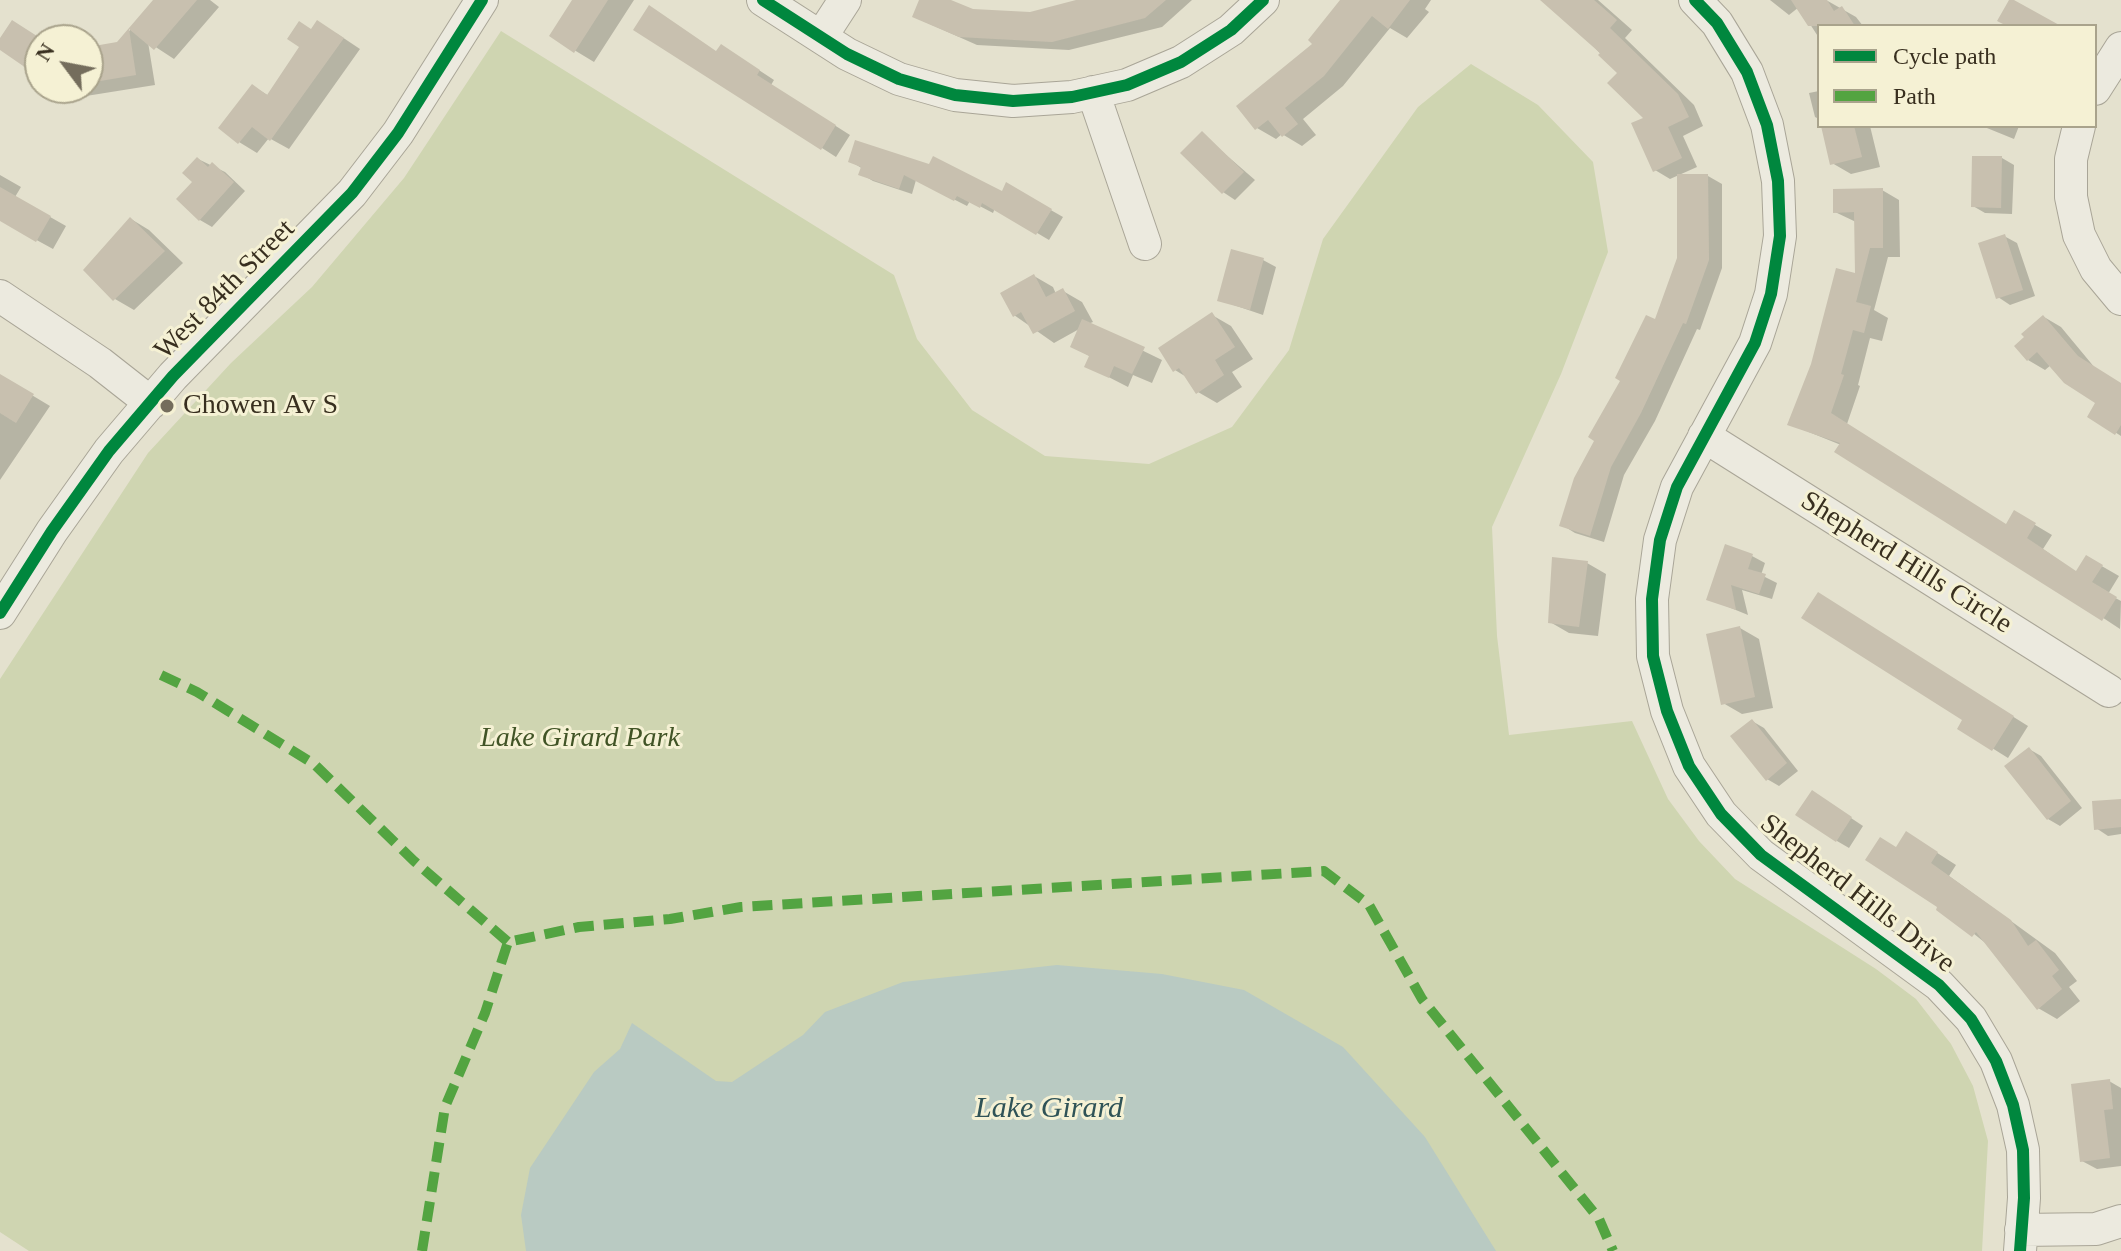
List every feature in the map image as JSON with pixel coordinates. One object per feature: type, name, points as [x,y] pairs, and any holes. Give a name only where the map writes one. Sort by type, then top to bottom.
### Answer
[{"type":"street","name":"West 84th Street","points":[[0,613],[52,531],[151,403],[352,193],[398,133],[482,0]]},
{"type":"street","points":[[763,0],[821,37],[899,79],[955,95],[1013,101],[1127,85],[1181,62],[1231,30],[1263,0]]},
{"type":"street","points":[[821,37],[845,0]]},
{"type":"street","name":"Shepherd Hills Drive","points":[[1695,0],[1717,23],[1747,72],[1767,125],[1778,181],[1780,236],[1771,294],[1755,343],[1677,487],[1660,540],[1652,599],[1653,656],[1667,711],[1689,766],[1721,814],[1761,855],[1939,985],[1971,1019],[1996,1061],[2013,1105],[2023,1150],[2020,1240]]},
{"type":"street","points":[[2097,86],[2121,48]]},
{"type":"street","points":[[1093,92],[1145,244]]},
{"type":"street","points":[[2079,128],[2071,159],[2071,197],[2079,235],[2096,269],[2121,299]]},
{"type":"street","points":[[0,296],[100,363],[151,403]]},
{"type":"street","name":"Shepherd Hills Circle","points":[[1704,436],[2109,691]]},
{"type":"street","points":[[2020,1240],[2096,1229],[2121,1221]]},
{"type":"green space","name":"Lake Girard Park","points":[[501,31],[894,275],[917,339],[972,410],[1045,456],[1149,464],[1232,427],[1289,350],[1323,239],[1418,107],[1471,64],[1538,105],[1593,162],[1608,252],[1561,374],[1492,527],[1497,636],[1509,735],[1632,721],[1668,799],[1699,841],[1735,879],[1876,969],[1916,999],[1951,1044],[1973,1086],[1988,1141],[1982,1251],[29,1251],[0,1232],[0,679],[148,453],[231,363],[312,287],[404,178]]},
{"type":"water","name":"Lake Girard","points":[[1057,965],[1162,974],[1244,990],[1343,1047],[1425,1137],[1496,1251],[526,1251],[521,1215],[530,1168],[594,1072],[620,1049],[632,1023],[716,1081],[732,1082],[803,1035],[825,1012],[903,982]]},
{"type":"building","points":[[153,0],[197,0],[154,50],[129,29],[136,75],[104,80],[104,44],[117,42]]},
{"type":"building","points":[[572,0],[608,0],[574,53],[549,36]]},
{"type":"building","points":[[919,0],[951,0],[973,9],[1030,12],[1076,0],[1166,0],[1145,18],[1052,42],[959,37],[912,17]]},
{"type":"building","points":[[1340,0],[1410,0],[1388,29],[1372,16],[1324,76],[1285,108],[1298,124],[1282,137],[1268,120],[1255,130],[1236,106],[1312,44],[1308,40]]},
{"type":"building","points":[[1540,0],[1594,0],[1617,20],[1610,28],[1678,94],[1689,117],[1668,127],[1682,158],[1653,172],[1631,123],[1643,118],[1607,83],[1617,73],[1598,55],[1600,53]]},
{"type":"building","points":[[1791,0],[1827,0],[1834,11],[1842,6],[1854,24],[1817,24],[1808,26]]},
{"type":"building","points":[[2009,0],[2014,0],[2057,24],[2003,24],[1997,21]]},
{"type":"building","points":[[649,5],[716,51],[721,44],[760,70],[757,75],[836,125],[821,150],[633,30]]},
{"type":"building","points":[[12,20],[24,28],[24,67],[0,50],[0,38]]},
{"type":"building","points":[[317,20],[344,38],[270,141],[252,127],[238,144],[218,128],[252,84],[267,95],[299,47],[287,39],[299,21],[311,29]]},
{"type":"building","points":[[1821,128],[1855,128],[1862,157],[1830,165]]},
{"type":"building","points":[[1202,131],[1244,172],[1222,194],[1180,153]]},
{"type":"building","points":[[855,140],[929,164],[933,156],[1002,191],[1006,182],[1052,209],[1036,235],[982,203],[980,208],[957,196],[954,201],[904,175],[899,189],[858,175],[861,167],[848,162]]},
{"type":"building","points":[[1972,156],[2002,156],[2001,208],[1971,207]]},
{"type":"building","points":[[197,157],[208,167],[212,162],[234,182],[199,221],[176,199],[192,182],[182,173]]},
{"type":"building","points":[[1677,174],[1708,174],[1709,260],[1686,324],[1683,323],[1641,413],[1611,467],[1590,536],[1559,526],[1574,478],[1594,441],[1588,437],[1620,381],[1615,378],[1646,315],[1655,319],[1677,258]]},
{"type":"building","points":[[0,187],[51,216],[36,242],[0,221]]},
{"type":"building","points":[[1883,188],[1883,248],[1870,248],[1856,302],[1871,306],[1864,333],[1853,330],[1841,374],[1844,375],[1831,413],[2006,524],[2014,510],[2036,523],[2027,538],[2076,571],[2086,555],[2103,565],[2092,582],[2117,597],[2102,621],[1834,452],[1840,443],[1787,425],[1811,364],[1836,268],[1855,273],[1854,212],[1833,213],[1833,189]]},
{"type":"building","points":[[130,217],[165,251],[113,301],[83,270]]},
{"type":"building","points":[[2005,234],[2023,290],[1996,299],[1978,243]]},
{"type":"building","points":[[1231,249],[1264,258],[1250,310],[1217,301]]},
{"type":"building","points":[[1034,274],[1046,297],[1063,288],[1075,311],[1033,334],[1021,312],[1013,317],[1000,293]]},
{"type":"building","points":[[1212,312],[1235,347],[1215,360],[1224,375],[1196,394],[1179,368],[1173,372],[1158,348]]},
{"type":"building","points":[[2043,315],[2078,356],[2121,383],[2121,425],[2115,435],[2087,417],[2095,403],[2064,383],[2037,352],[2027,361],[2014,346],[2024,337],[2021,334]]},
{"type":"building","points":[[1082,319],[1145,347],[1132,374],[1114,366],[1109,378],[1084,367],[1089,356],[1070,347]]},
{"type":"building","points":[[0,374],[34,394],[16,423],[0,413]]},
{"type":"building","points":[[1725,544],[1753,554],[1748,569],[1766,574],[1759,594],[1731,585],[1736,610],[1706,600]]},
{"type":"building","points":[[1552,557],[1588,561],[1579,627],[1548,623]]},
{"type":"building","points":[[1818,592],[2014,716],[1992,751],[1957,729],[1962,720],[1801,618]]},
{"type":"building","points":[[1740,626],[1755,697],[1721,705],[1706,634]]},
{"type":"building","points":[[1752,719],[1787,763],[1766,781],[1730,736]]},
{"type":"building","points":[[2029,747],[2071,801],[2047,820],[2004,766]]},
{"type":"building","points":[[1812,790],[1852,817],[1836,842],[1795,815]]},
{"type":"building","points":[[2121,799],[2121,827],[2094,830],[2092,801]]},
{"type":"building","points":[[1906,831],[1938,852],[1931,863],[2011,920],[2028,946],[2036,940],[2059,970],[2052,976],[2062,989],[2037,1010],[1976,932],[1972,937],[1936,910],[1937,907],[1865,860],[1880,837],[1896,847]]},
{"type":"building","points":[[2110,1079],[2113,1109],[2104,1110],[2110,1158],[2080,1162],[2071,1084]]},
{"type":"marked path","points":[[161,675],[197,692],[314,764],[414,861],[508,942]]},
{"type":"marked path","points":[[422,1251],[445,1107],[485,1013],[508,942],[579,927],[670,919],[741,907],[1324,871],[1369,905],[1422,999],[1599,1219],[1613,1251]]},
{"type":"cycle path","points":[[0,613],[52,531],[109,451],[173,376],[352,193],[398,133],[482,0]]},
{"type":"cycle path","points":[[763,0],[847,54],[899,79],[955,95],[1013,101],[1072,97],[1127,85],[1181,62],[1231,30],[1263,0]]},
{"type":"cycle path","points":[[1695,0],[1717,23],[1747,72],[1767,125],[1778,181],[1780,236],[1771,294],[1755,343],[1677,487],[1660,540],[1652,599],[1653,656],[1667,711],[1689,766],[1721,814],[1761,855],[1939,985],[1971,1019],[1996,1061],[2013,1105],[2023,1150],[2024,1198],[2020,1251]]},
{"type":"place","name":"Chowen Av S","points":[[167,406]]}]
